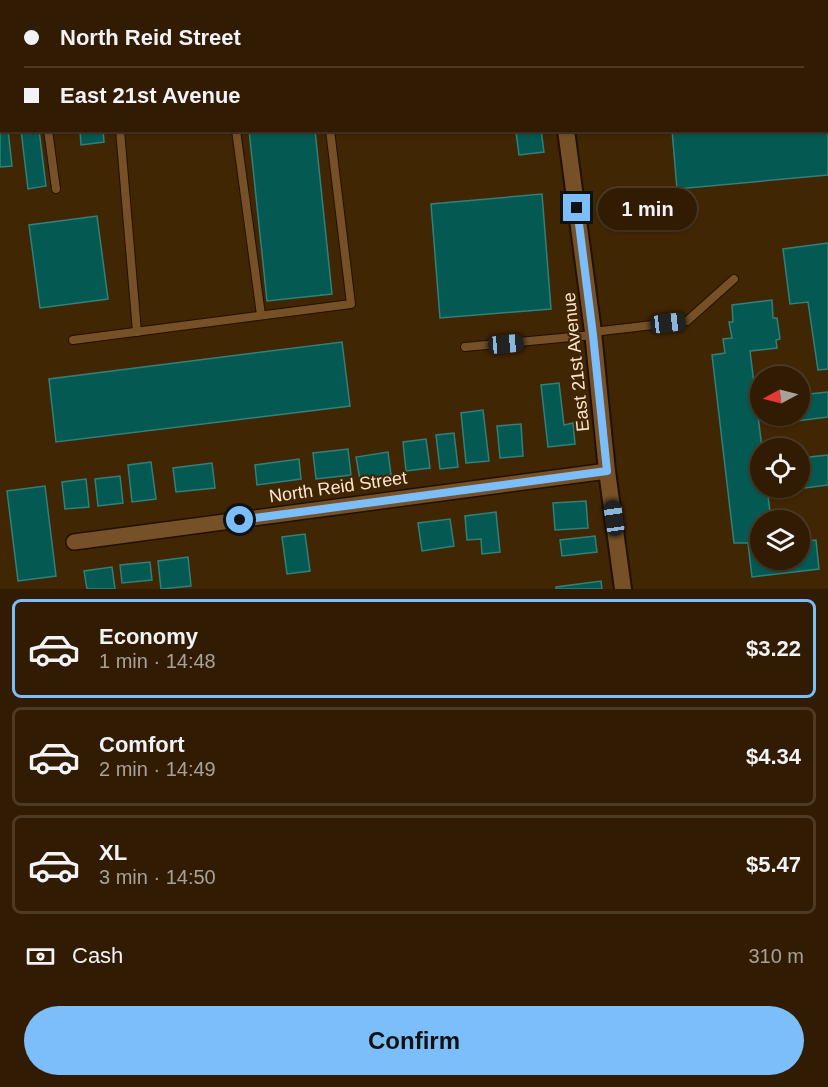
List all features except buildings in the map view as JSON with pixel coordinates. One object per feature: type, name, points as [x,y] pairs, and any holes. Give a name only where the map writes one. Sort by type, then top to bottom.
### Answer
[{"type":"street","name":"East 21st Avenue","points":[[566,132],[623,589]]},
{"type":"street","name":"North Reid Street","points":[[74,542],[607,471]]},
{"type":"lane","points":[[48,132],[56,189]]},
{"type":"lane","points":[[120,132],[137,332]]},
{"type":"lane","points":[[236,132],[261,315]]},
{"type":"lane","points":[[73,340],[351,304],[330,132]]},
{"type":"lane","points":[[465,347],[687,321],[734,279]]},
{"type":"route","points":[[240,520],[607,471],[577,208]]}]
